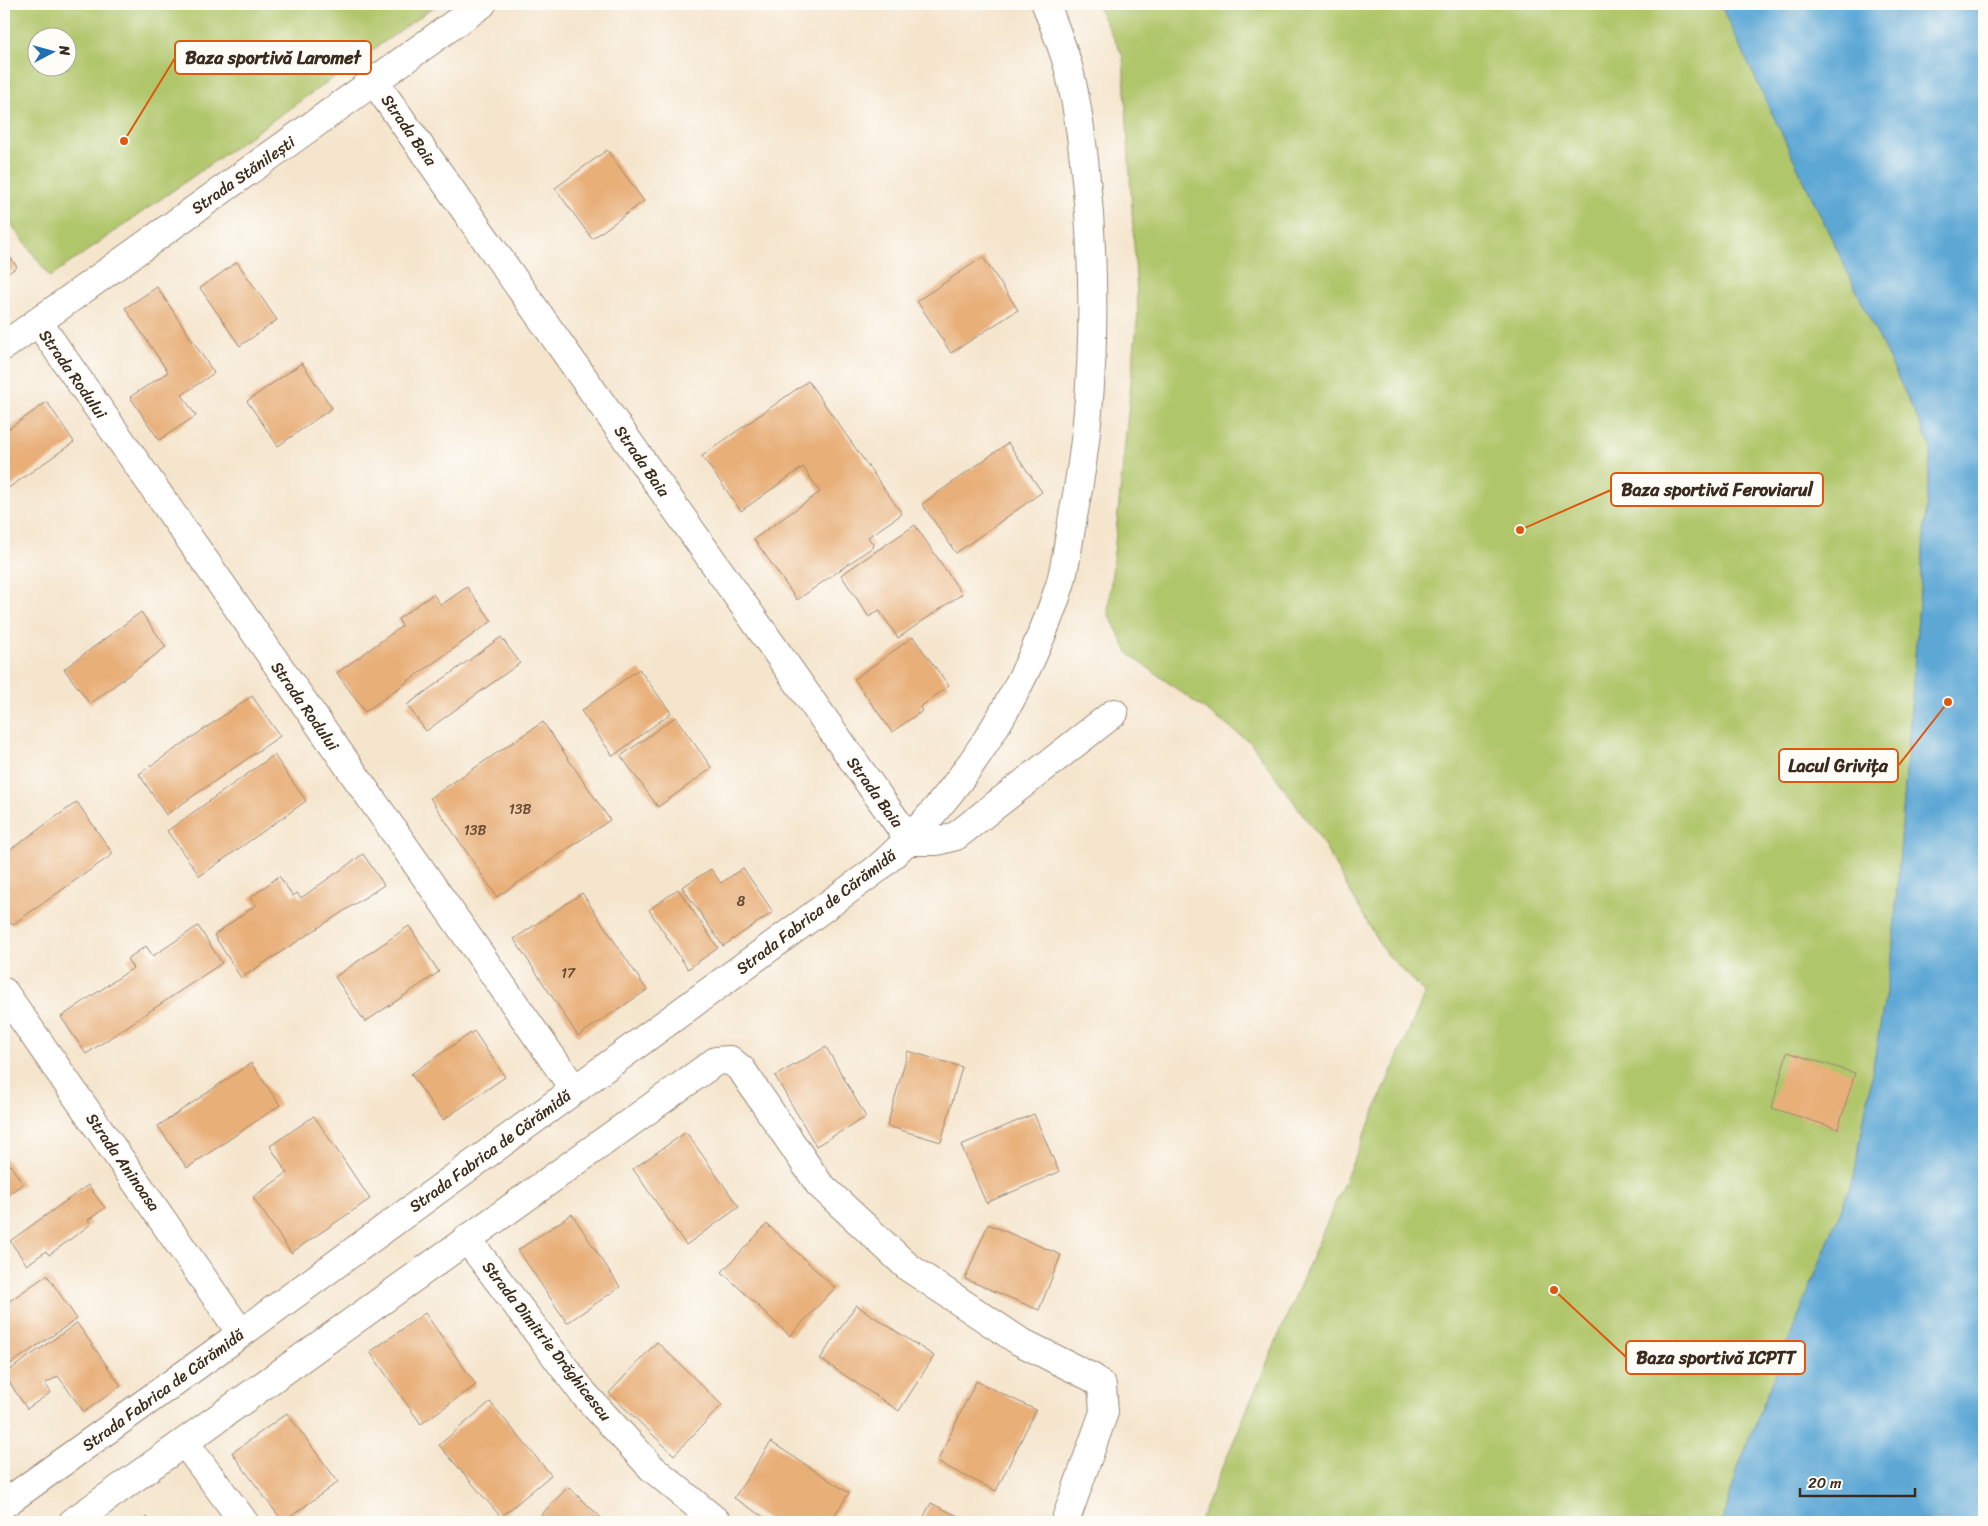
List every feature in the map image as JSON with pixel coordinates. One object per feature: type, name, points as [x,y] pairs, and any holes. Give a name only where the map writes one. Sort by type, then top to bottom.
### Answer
[{"type":"street","name":"Strada Stănilești","points":[[4,346],[482,4]]},
{"type":"street","name":"Strada Fabrica de Cărămidă","points":[[4,1504],[878,869],[910,841],[969,766],[1002,716],[1029,663],[1060,584],[1082,476],[1092,367],[1092,266],[1085,161],[1068,65],[1046,4]]},
{"type":"street","name":"Strada Baia","points":[[374,81],[910,841]]},
{"type":"street","name":"Strada Rodului","points":[[38,322],[574,1089]]},
{"type":"street","points":[[910,841],[937,841],[956,836],[1114,713]]},
{"type":"street","name":"Strada Aninoasa","points":[[4,992],[241,1333]]},
{"type":"street","points":[[73,1522],[716,1060],[730,1060],[742,1070],[819,1184],[908,1267],[1019,1341],[1093,1378],[1102,1386],[1104,1412],[1065,1522]]},
{"type":"street","name":"Strada Dimitrie Drăghicescu","points":[[467,1239],[584,1394],[652,1468],[717,1522]]},
{"type":"street","points":[[185,1443],[244,1522]]},
{"type":"green space","points":[[4,4],[438,4],[50,277],[4,214]]},
{"type":"green space","points":[[1096,4],[1720,4],[1931,447],[1892,957],[1854,1177],[1738,1468],[1723,1522],[1199,1522],[1425,993],[1383,950],[1318,835],[1251,743],[1129,654],[1108,613],[1138,313],[1123,56]]},
{"type":"water","points":[[1720,4],[1984,4],[1984,1522],[1723,1522],[1738,1468],[1854,1177],[1892,957],[1931,447]]},
{"type":"building","points":[[607,150],[644,201],[592,239],[555,188]]},
{"type":"building","points":[[4,248],[17,267],[4,276]]},
{"type":"building","points":[[983,257],[1018,310],[951,353],[917,301]]},
{"type":"building","points":[[237,262],[277,320],[240,346],[200,288]]},
{"type":"building","points":[[157,287],[214,373],[182,395],[196,416],[159,440],[130,397],[168,372],[125,308]]},
{"type":"building","points":[[302,363],[332,408],[278,446],[247,401]]},
{"type":"building","points":[[808,381],[902,514],[868,537],[874,546],[797,600],[754,539],[820,492],[803,467],[741,511],[702,456]]},
{"type":"building","points":[[47,402],[74,442],[7,489],[4,483],[4,432]]},
{"type":"building","points":[[1008,443],[1042,492],[956,553],[922,504]]},
{"type":"building","points":[[915,525],[962,594],[898,638],[879,610],[869,617],[841,575]]},
{"type":"building","points":[[467,587],[492,621],[365,712],[337,673],[402,626],[398,619],[433,594],[441,605]]},
{"type":"building","points":[[141,612],[166,647],[90,704],[64,669]]},
{"type":"building","points":[[501,637],[520,663],[426,731],[407,705]]},
{"type":"building","points":[[913,637],[949,686],[920,707],[922,711],[892,732],[854,679]]},
{"type":"building","points":[[639,669],[671,713],[613,756],[581,711]]},
{"type":"building","points":[[252,696],[280,736],[166,815],[139,774]]},
{"type":"building","points":[[675,717],[712,768],[658,807],[621,756]]},
{"type":"building","points":[[543,722],[610,820],[497,897],[430,798]]},
{"type":"building","points":[[274,755],[306,801],[200,876],[167,831]]},
{"type":"building","points":[[77,802],[113,854],[12,925],[4,913],[4,854]]},
{"type":"building","points":[[363,854],[384,885],[241,978],[214,935],[256,905],[250,898],[279,876],[293,896],[297,893],[301,898]]},
{"type":"building","points":[[743,868],[773,912],[723,946],[682,887],[711,869],[721,883]]},
{"type":"building","points":[[678,889],[718,948],[688,969],[649,910]]},
{"type":"building","points":[[582,893],[647,990],[578,1036],[514,939]]},
{"type":"building","points":[[198,926],[222,963],[86,1054],[61,1017],[133,968],[127,959],[146,946],[153,956]]},
{"type":"building","points":[[409,926],[439,972],[365,1022],[335,977]]},
{"type":"building","points":[[474,1031],[505,1077],[443,1120],[411,1074]]},
{"type":"building","points":[[826,1047],[866,1117],[816,1146],[775,1076]]},
{"type":"building","points":[[908,1051],[962,1067],[941,1142],[887,1126]]},
{"type":"building","points":[[1787,1052],[1855,1073],[1838,1129],[1772,1108]]},
{"type":"building","points":[[251,1063],[280,1105],[187,1168],[158,1126]]},
{"type":"building","points":[[1034,1114],[1059,1172],[986,1203],[961,1145]]},
{"type":"building","points":[[314,1116],[370,1199],[291,1253],[253,1197],[287,1173],[270,1146]]},
{"type":"building","points":[[686,1132],[739,1207],[686,1245],[633,1169]]},
{"type":"building","points":[[4,1156],[23,1184],[4,1197]]},
{"type":"building","points":[[88,1185],[105,1208],[88,1220],[91,1224],[49,1255],[46,1251],[27,1265],[10,1241]]},
{"type":"building","points":[[572,1214],[620,1287],[567,1323],[518,1250]]},
{"type":"building","points":[[767,1224],[835,1288],[790,1336],[722,1272]]},
{"type":"building","points":[[988,1224],[1061,1255],[1039,1310],[965,1279]]},
{"type":"building","points":[[47,1275],[77,1319],[7,1366],[4,1362],[4,1296],[8,1302]]},
{"type":"building","points":[[856,1305],[934,1356],[899,1411],[820,1359]]},
{"type":"building","points":[[425,1313],[476,1385],[421,1424],[370,1352]]},
{"type":"building","points":[[77,1323],[121,1386],[84,1412],[58,1376],[45,1384],[51,1392],[27,1409],[4,1374]]},
{"type":"building","points":[[657,1342],[722,1405],[674,1455],[609,1393]]},
{"type":"building","points":[[976,1381],[1036,1410],[996,1491],[937,1462]]},
{"type":"building","points":[[490,1402],[551,1475],[501,1517],[439,1445]]},
{"type":"building","points":[[287,1413],[338,1482],[283,1522],[232,1453]]},
{"type":"building","points":[[771,1442],[849,1493],[830,1522],[772,1522],[734,1498]]},
{"type":"building","points":[[568,1487],[606,1522],[534,1522]]},
{"type":"building","points":[[931,1503],[969,1522],[921,1522]]},
{"type":"building","points":[[147,1517],[150,1522],[138,1522]]},
{"type":"place","name":"Baza sportivă Laromet","points":[[124,141]]},
{"type":"place","name":"Baza sportivă Feroviarul","points":[[1520,530]]},
{"type":"place","name":"Lacul Grivița","points":[[1948,702]]},
{"type":"place","name":"Baza sportivă ICPTT","points":[[1554,1290]]}]
